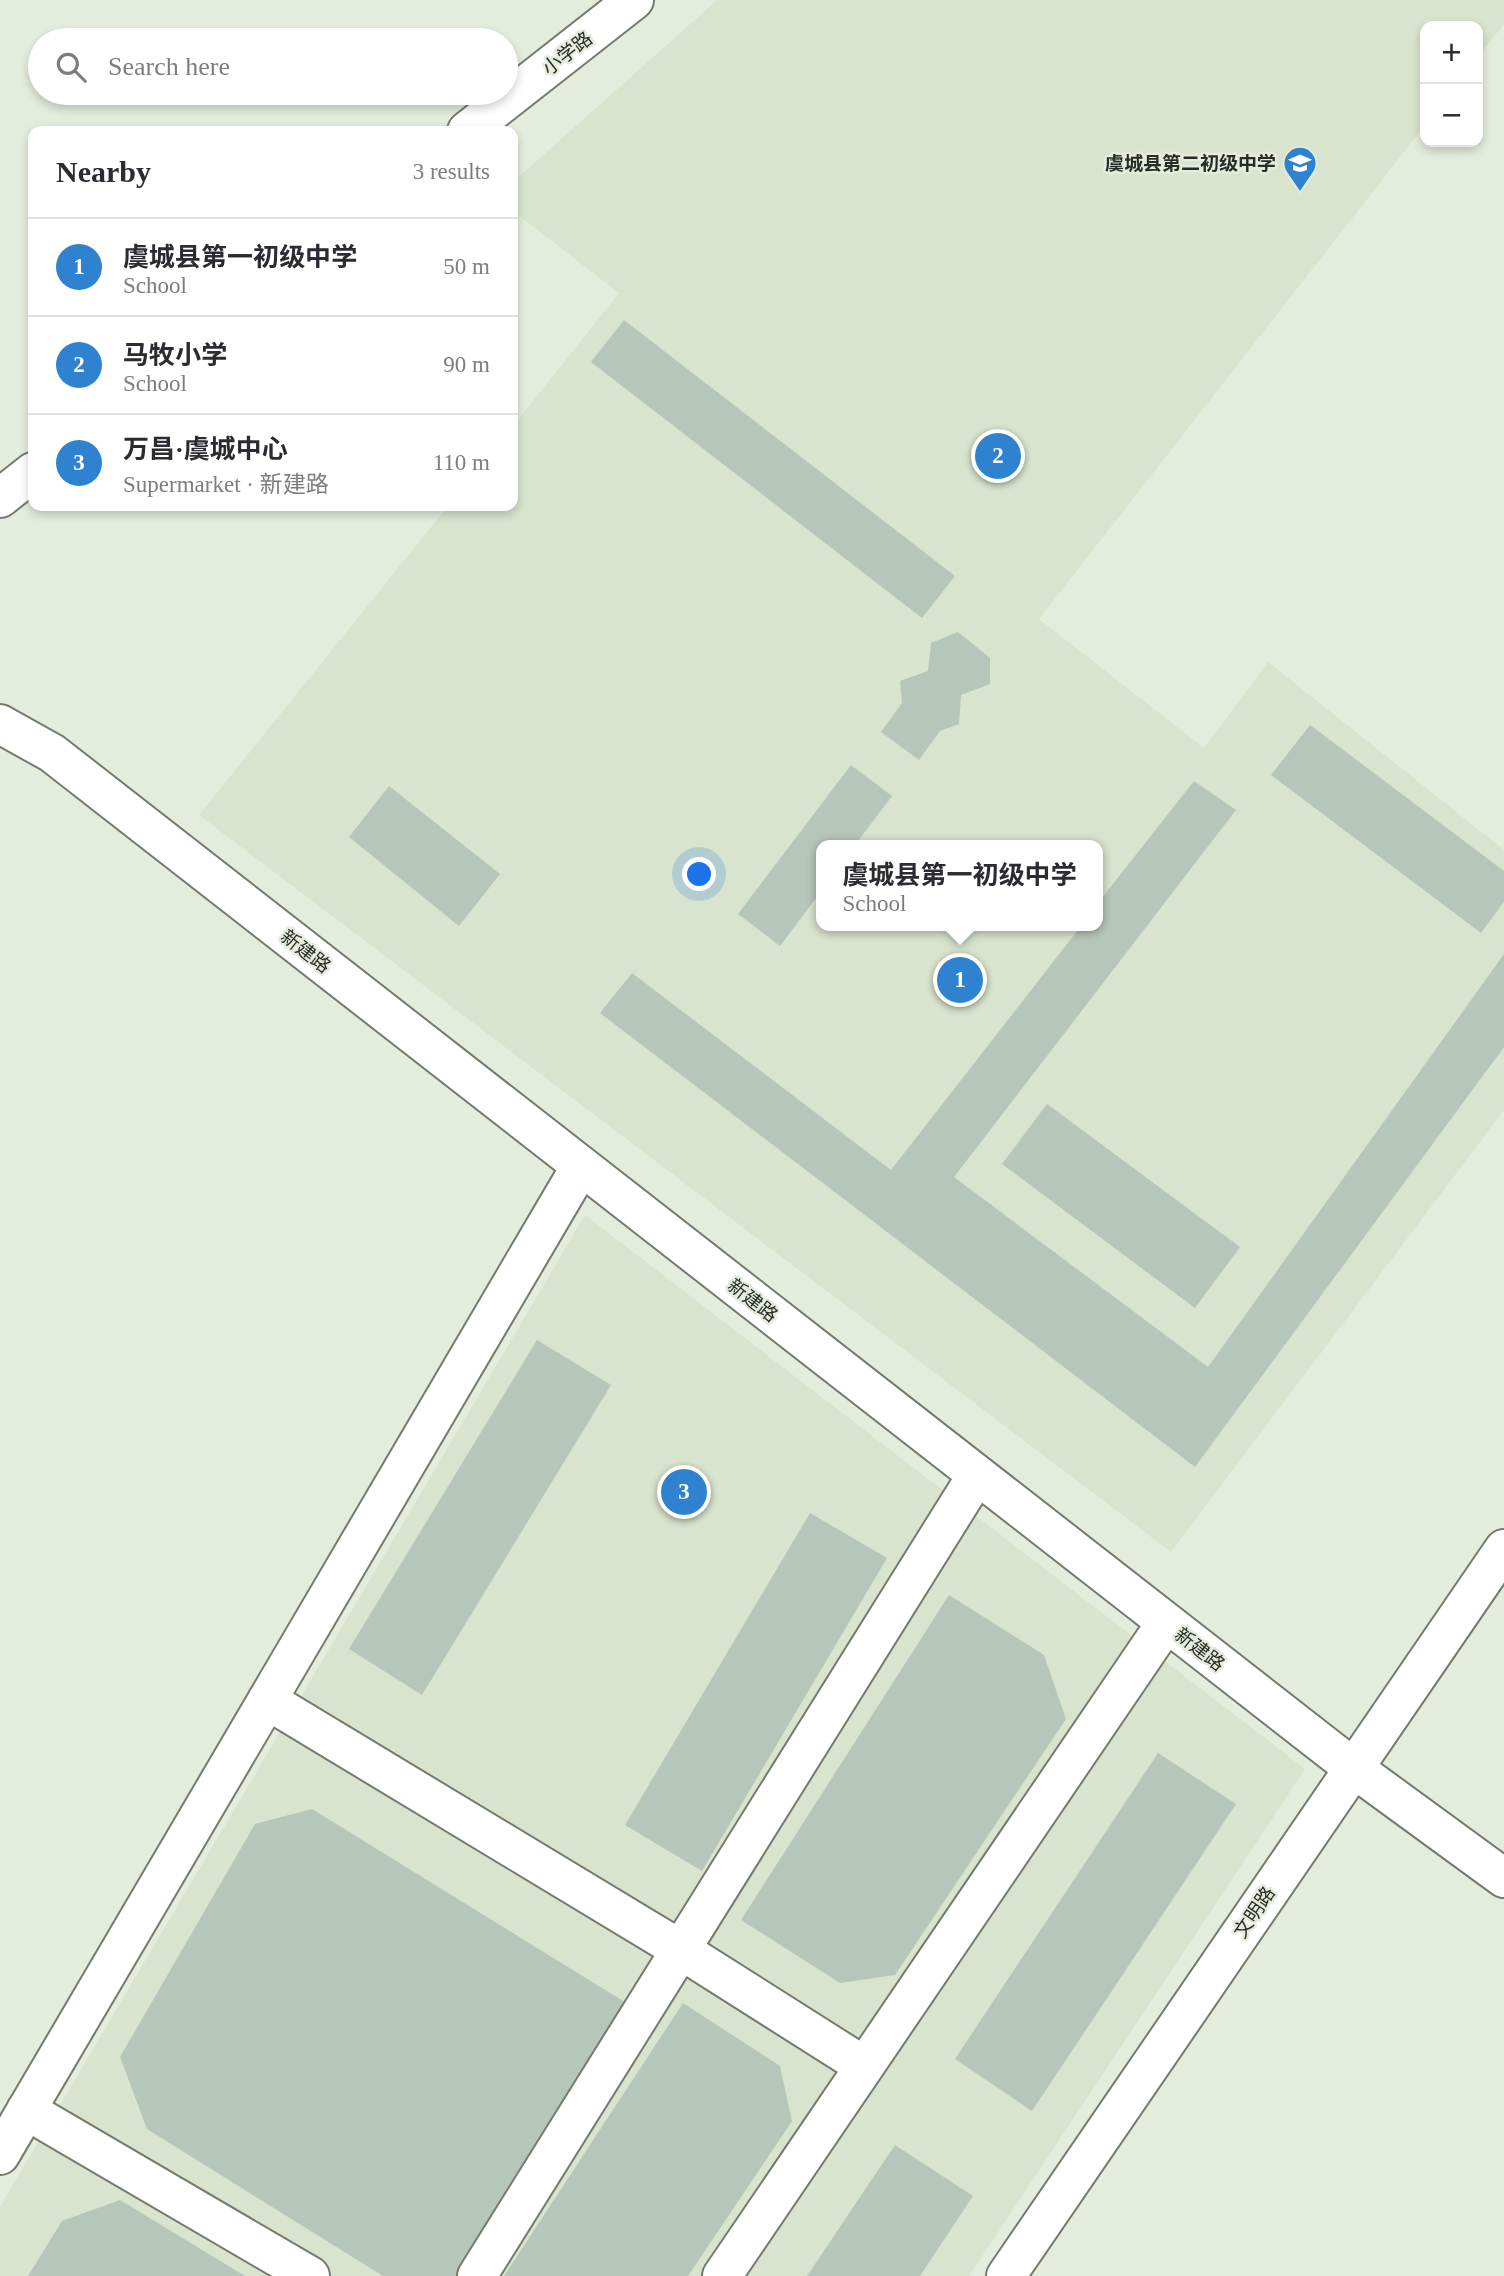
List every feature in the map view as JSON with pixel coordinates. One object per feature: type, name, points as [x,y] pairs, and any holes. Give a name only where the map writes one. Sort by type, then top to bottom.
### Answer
[{"type":"street","name":"小学路","points":[[518,91],[634,0]]},
{"type":"street","name":"小学路","points":[[473,126],[500,105]]},
{"type":"street","points":[[0,498],[28,475]]},
{"type":"street","name":"新建路","points":[[0,724],[52,752],[1352,1768],[1504,1878]]},
{"type":"street","points":[[0,2155],[581,1166]]},
{"type":"street","points":[[477,2276],[977,1475]]},
{"type":"street","name":"文明路","points":[[1006,2276],[1504,1549]]},
{"type":"street","points":[[722,2276],[1166,1623]]},
{"type":"street","points":[[267,1700],[681,1950],[864,2066]]},
{"type":"street","points":[[26,2110],[310,2276]]},
{"type":"shaded area","points":[[717,0],[1504,0],[1504,24],[1483,51],[1483,21],[1420,21],[1420,131],[1039,619],[1204,748],[1268,662],[1504,850],[1504,1110],[1171,1552],[199,815],[444,511],[518,511],[518,420],[619,293],[518,215],[518,178]]},
{"type":"shaded area","points":[[585,1215],[1305,1769],[969,2276],[0,2276],[0,2207]]},
{"type":"building","points":[[624,320],[955,576],[922,618],[591,362]]},
{"type":"building","points":[[958,632],[990,658],[990,684],[961,695],[959,724],[940,731],[919,760],[881,732],[902,703],[900,681],[928,671],[931,643]]},
{"type":"building","points":[[1310,725],[1504,871],[1504,902],[1481,933],[1271,775]]},
{"type":"building","points":[[851,765],[892,796],[859,840],[816,840],[816,898],[780,946],[738,914]]},
{"type":"building","points":[[1194,781],[1236,810],[954,1177],[1208,1367],[1504,954],[1504,1047],[1195,1467],[600,1013],[632,973],[891,1170],[1077,931],[1103,931],[1103,897]]},
{"type":"building","points":[[389,786],[500,874],[459,926],[349,837]]},
{"type":"building","points":[[1047,1104],[1240,1247],[1195,1308],[1002,1164]]},
{"type":"building","points":[[537,1340],[611,1385],[422,1695],[349,1649]]},
{"type":"building","points":[[810,1513],[887,1558],[702,1871],[625,1825]]},
{"type":"building","points":[[949,1595],[1044,1655],[1066,1719],[895,1975],[840,1983],[741,1920]]},
{"type":"building","points":[[1158,1753],[1236,1804],[1032,2111],[955,2059]]},
{"type":"building","points":[[312,1809],[628,2004],[459,2276],[383,2276],[147,2129],[120,2057],[255,1824]]},
{"type":"building","points":[[683,2003],[780,2066],[792,2121],[688,2276],[504,2276]]},
{"type":"building","points":[[895,2145],[973,2196],[920,2276],[807,2276]]},
{"type":"building","points":[[120,2200],[245,2276],[28,2276],[62,2221]]},
{"type":"place","name":"虞城县第二初级中学","points":[[1300,193]]},
{"type":"place","name":"马牧小学","points":[[998,456]]},
{"type":"place","name":"虞城县第一初级中学","points":[[960,980]]},
{"type":"place","name":"万昌·虞城中心","points":[[684,1492]]}]
